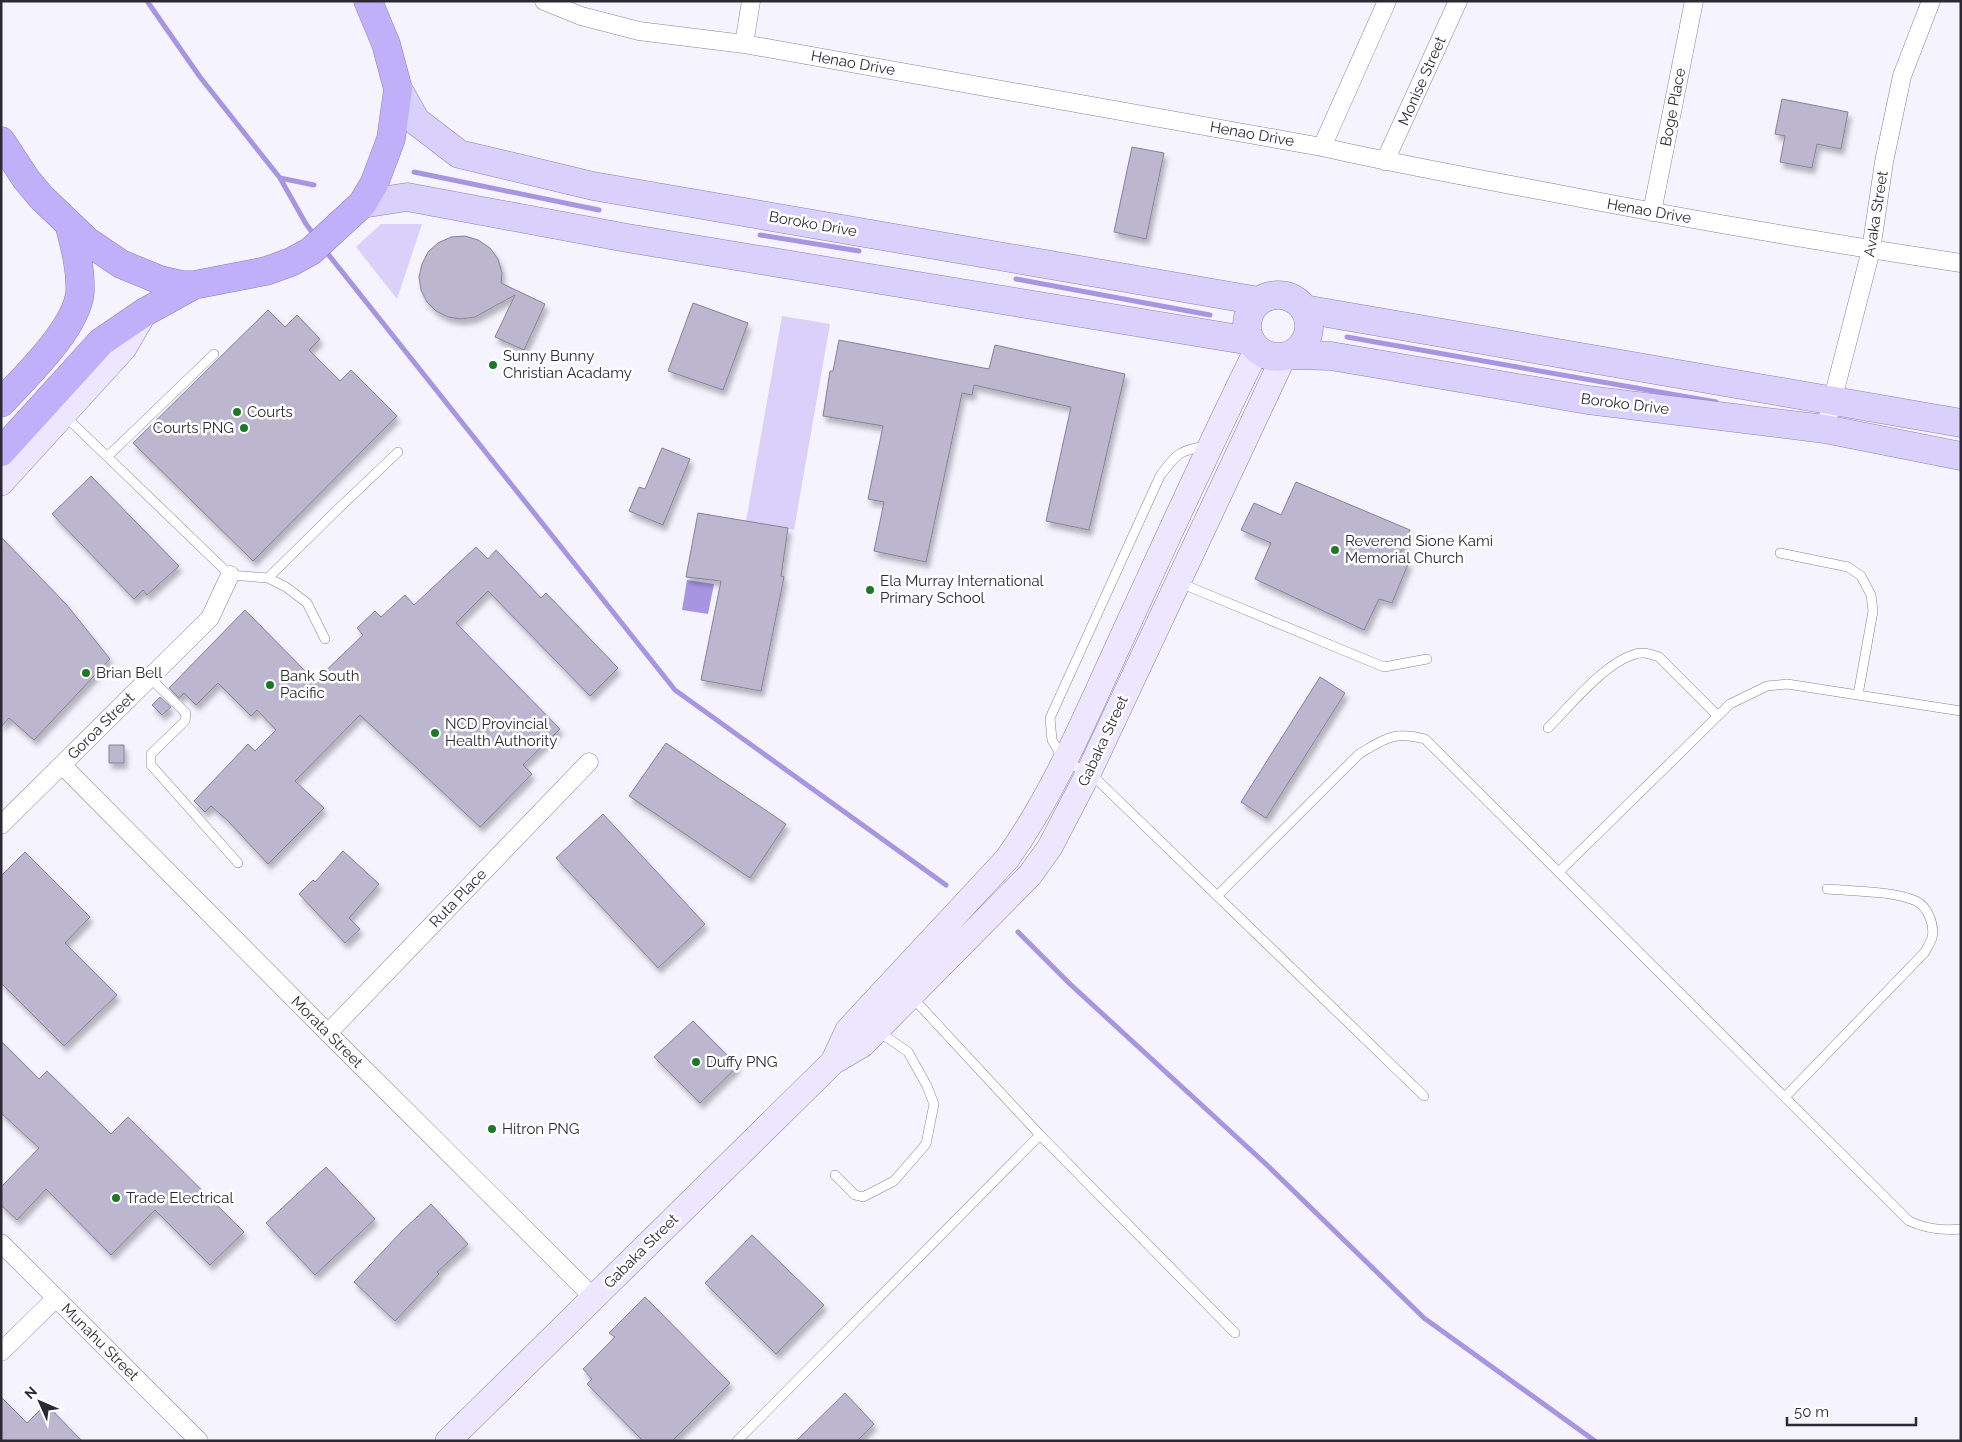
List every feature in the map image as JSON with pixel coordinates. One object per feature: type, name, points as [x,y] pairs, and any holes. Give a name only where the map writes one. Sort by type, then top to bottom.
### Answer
[{"type":"highway","points":[[1,141],[31,185],[69,224],[87,241],[121,264],[160,280],[182,286],[266,272],[311,252],[356,210],[374,184],[391,139],[398,89],[386,44],[368,1]]},
{"type":"highway","points":[[1,403],[42,358],[77,310],[80,293],[79,266],[69,224]]},
{"type":"highway","points":[[1,452],[101,342],[145,312],[194,285]]},
{"type":"main road","name":"Boroko Drive","points":[[398,89],[416,121],[459,154],[593,186],[1259,301]]},
{"type":"main road","points":[[356,210],[407,197],[627,238],[1254,345],[1270,356],[1287,356],[1302,345],[1309,323],[1304,309],[1297,301],[1278,295],[1259,301],[1247,320],[1247,331],[1254,345]]},
{"type":"main road","points":[[1304,309],[1961,423]]},
{"type":"main road","name":"Boroko Drive","points":[[1287,356],[1331,356],[1588,400],[1825,429],[1961,456]]},
{"type":"street","name":"Henao Drive","points":[[544,1],[581,16],[639,31],[744,44],[1322,147],[1652,212],[1871,250],[1961,263]]},
{"type":"street","points":[[744,44],[751,1]]},
{"type":"street","points":[[1322,147],[1387,1]]},
{"type":"street","name":"Monise Street","points":[[1386,161],[1458,1]]},
{"type":"street","name":"Boge Place","points":[[1652,212],[1694,1]]},
{"type":"street","name":"Avaka Street","points":[[1825,429],[1871,250],[1884,162],[1902,76],[1931,1]]},
{"type":"street","points":[[1,484],[124,348],[145,312]]},
{"type":"street","name":"Gabaka Street","points":[[834,1062],[848,1030],[1007,859],[1027,832],[1065,762],[1254,345]]},
{"type":"street","name":"Gabaka Street","points":[[448,1441],[834,1062],[862,1045],[1030,875],[1050,847],[1089,772],[1287,356]]},
{"type":"street","name":"Goroa Street","points":[[1,825],[210,618],[230,575]]},
{"type":"street","name":"Ruta Place","points":[[328,1033],[589,762]]},
{"type":"street","name":"Morata Street","points":[[62,765],[594,1298]]},
{"type":"street","name":"Munahu Street","points":[[1,1243],[199,1441]]},
{"type":"street","points":[[1,1352],[56,1298]]},
{"type":"lane","points":[[108,456],[214,354]]},
{"type":"lane","points":[[64,415],[230,575],[268,578],[286,587],[307,603],[324,639]]},
{"type":"lane","points":[[1209,446],[1185,450],[1173,459],[1160,476],[1050,718],[1052,740],[1065,762],[1089,772],[1424,1096]]},
{"type":"lane","points":[[268,578],[336,510],[398,452]]},
{"type":"lane","points":[[1780,553],[1848,567],[1861,576],[1871,595],[1872,611],[1858,695]]},
{"type":"lane","points":[[1178,582],[1384,667],[1427,659]]},
{"type":"lane","points":[[1548,728],[1607,670],[1633,654],[1646,652],[1659,657],[1718,716]]},
{"type":"lane","points":[[150,677],[186,713],[187,717],[151,754],[151,765],[238,863]]},
{"type":"lane","points":[[1558,872],[1730,704],[1767,686],[1787,684],[1961,711]]},
{"type":"lane","points":[[1217,896],[1359,754],[1386,738],[1400,735],[1425,739],[1909,1221],[1924,1228],[1943,1231],[1961,1229]]},
{"type":"lane","points":[[1784,1097],[1924,952],[1932,938],[1932,926],[1928,912],[1917,901],[1896,896],[1827,889]]},
{"type":"lane","points":[[911,996],[1040,1135],[1235,1333]]},
{"type":"lane","points":[[835,1175],[855,1195],[863,1196],[894,1181],[926,1144],[934,1104],[928,1086],[908,1052],[877,1030]]},
{"type":"lane","points":[[737,1441],[1040,1135]]},
{"type":"shaded area","points":[[381,224],[422,224],[397,299],[356,247]]},
{"type":"shaded area","points":[[782,316],[830,324],[794,530],[746,521]]},
{"type":"shaded area","points":[[687,580],[714,584],[708,614],[682,610]]},
{"type":"building","points":[[1782,99],[1848,112],[1841,149],[1817,144],[1812,168],[1780,162],[1785,136],[1775,134]]},
{"type":"building","points":[[1132,147],[1164,153],[1146,239],[1114,232]]},
{"type":"building","points":[[465,236],[478,240],[490,248],[498,259],[502,273],[501,283],[545,304],[524,350],[495,337],[515,295],[475,317],[461,319],[448,317],[436,311],[427,302],[421,290],[419,277],[422,264],[428,252],[438,243],[451,237]]},
{"type":"building","points":[[693,303],[748,323],[723,390],[668,371]]},
{"type":"building","points":[[268,310],[285,327],[297,315],[320,339],[309,350],[340,381],[351,370],[397,416],[253,561],[133,443]]},
{"type":"building","points":[[839,340],[989,369],[995,345],[1125,374],[1089,530],[1046,521],[1071,407],[974,385],[972,395],[962,393],[926,562],[874,551],[884,502],[868,499],[883,426],[823,416],[830,371],[833,371]]},
{"type":"building","points":[[662,448],[690,459],[663,525],[629,511],[639,487],[645,489]]},
{"type":"building","points":[[91,476],[179,566],[147,595],[143,590],[134,599],[52,514]]},
{"type":"building","name":"Reverend Sione Kami Memorial Church","points":[[1296,482],[1410,530],[1398,558],[1409,562],[1392,603],[1379,599],[1364,630],[1255,579],[1271,543],[1241,530],[1254,503],[1281,515]]},
{"type":"building","points":[[698,513],[788,528],[781,576],[784,577],[761,691],[701,680],[721,581],[686,577]]},
{"type":"building","points":[[1,537],[66,604],[110,659],[34,740],[9,718],[1,727]]},
{"type":"building","points":[[476,547],[488,559],[496,550],[541,598],[546,593],[618,668],[590,696],[488,591],[456,623],[560,729],[523,765],[532,774],[480,827],[360,715],[295,781],[324,808],[268,864],[228,821],[211,806],[205,812],[194,801],[248,744],[255,751],[276,730],[257,710],[251,716],[218,683],[196,705],[184,693],[179,698],[169,688],[245,610],[315,681],[363,635],[357,628],[375,611],[381,617],[405,595],[414,605]]},
{"type":"building","points":[[1320,677],[1345,693],[1266,818],[1241,802]]},
{"type":"building","points":[[160,697],[171,707],[162,715],[152,705]]},
{"type":"building","points":[[666,743],[786,824],[750,878],[629,796]]},
{"type":"building","points":[[109,745],[124,745],[124,763],[109,763]]},
{"type":"building","points":[[603,814],[705,924],[658,968],[556,858]]},
{"type":"building","points":[[343,851],[379,884],[349,918],[360,929],[345,943],[299,894],[313,880],[315,882]]},
{"type":"building","points":[[25,852],[90,917],[65,943],[117,995],[64,1046],[1,983],[1,876]]},
{"type":"building","name":"Duffy PNG","points":[[693,1021],[738,1066],[700,1103],[654,1057]]},
{"type":"building","points":[[1,1041],[39,1079],[47,1071],[111,1134],[128,1117],[244,1232],[210,1265],[155,1210],[111,1255],[46,1189],[17,1220],[1,1205],[1,1187],[39,1148],[1,1113]]},
{"type":"building","points":[[326,1167],[375,1219],[315,1275],[266,1223]]},
{"type":"building","points":[[431,1204],[468,1244],[437,1272],[439,1274],[395,1321],[354,1282],[402,1231]]},
{"type":"building","points":[[752,1235],[824,1305],[776,1354],[705,1283]]},
{"type":"building","points":[[645,1297],[730,1383],[672,1441],[643,1441],[587,1384],[592,1379],[583,1369],[615,1337],[609,1333]]},
{"type":"building","points":[[845,1393],[874,1424],[857,1441],[796,1441]]},
{"type":"building","points":[[1,1397],[27,1423],[46,1404],[82,1441],[1,1441]]},
{"type":"waterway","points":[[147,1],[200,77],[280,178],[306,224],[315,236]]},
{"type":"waterway","points":[[414,172],[599,210]]},
{"type":"waterway","points":[[280,178],[314,185]]},
{"type":"waterway","points":[[760,235],[859,251]]},
{"type":"waterway","points":[[324,249],[675,690],[946,885]]},
{"type":"waterway","points":[[1016,279],[1210,315]]},
{"type":"waterway","points":[[1347,337],[1716,402]]},
{"type":"waterway","points":[[1018,932],[1070,984],[1268,1166],[1424,1318],[1595,1441]]},
{"type":"place","name":"Sunny Bunny Christian Acadamy","points":[[493,365]]},
{"type":"place","name":"Courts","points":[[237,412]]},
{"type":"place","name":"Courts PNG","points":[[244,428]]},
{"type":"place","name":"Reverend Sione Kami Memorial Church","points":[[1335,550]]},
{"type":"place","name":"Ela Murray International Primary School","points":[[870,590]]},
{"type":"place","name":"Brian Bell","points":[[86,673]]},
{"type":"place","name":"Bank South Pacific","points":[[270,685]]},
{"type":"place","name":"NCD Provincial Health Authority","points":[[435,733]]},
{"type":"place","name":"Duffy PNG","points":[[696,1062]]},
{"type":"place","name":"Hitron PNG","points":[[492,1129]]},
{"type":"place","name":"Trade Electrical","points":[[116,1198]]}]
